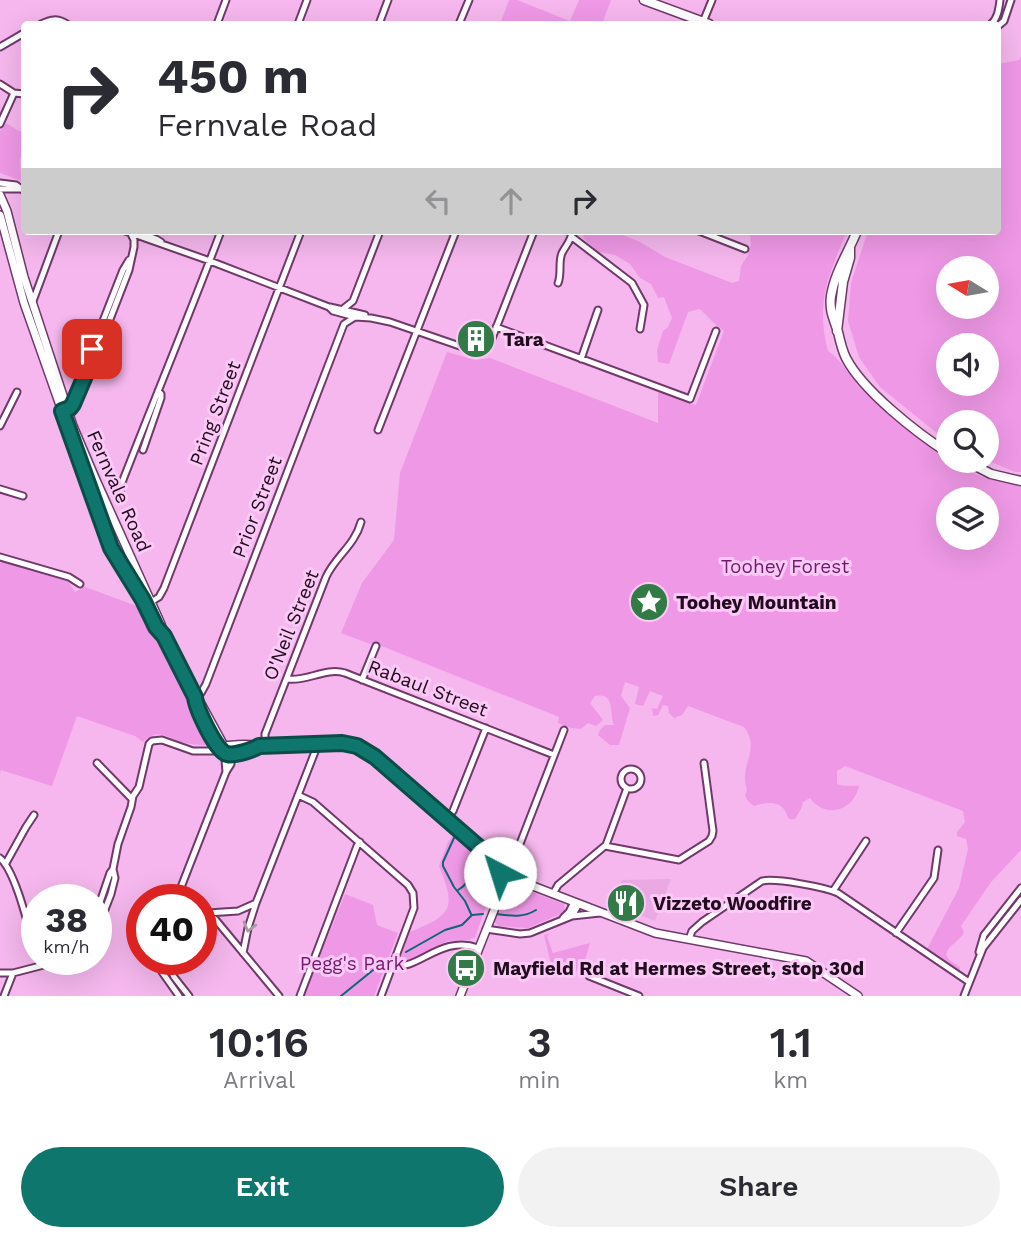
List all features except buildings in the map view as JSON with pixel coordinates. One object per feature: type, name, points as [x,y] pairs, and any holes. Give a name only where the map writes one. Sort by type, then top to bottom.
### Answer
[{"type":"main road","points":[[650,1],[701,21]]},
{"type":"main road","points":[[855,235],[842,282],[837,331],[846,359],[872,390],[905,422],[936,444]]},
{"type":"main road","points":[[989,473],[1021,481]]},
{"type":"street","points":[[218,21],[226,0]]},
{"type":"street","points":[[299,21],[307,0]]},
{"type":"street","points":[[380,21],[388,0]]},
{"type":"street","points":[[460,21],[469,0]]},
{"type":"street","points":[[707,21],[712,0]]},
{"type":"street","points":[[995,21],[1000,0]]},
{"type":"street","points":[[1001,24],[1011,0]]},
{"type":"street","points":[[0,47],[21,35]]},
{"type":"street","points":[[0,84],[14,93],[21,94]]},
{"type":"street","points":[[0,124],[14,93]]},
{"type":"street","points":[[0,183],[16,185],[21,189]]},
{"type":"street","points":[[0,189],[21,190]]},
{"type":"street","name":"Fernvale Road","points":[[0,195],[12,226],[24,277],[65,410],[111,548],[156,627],[164,636]]},
{"type":"street","name":"Fernvale Road","points":[[0,215],[24,303],[65,410],[164,636],[195,697],[195,704],[225,751]]},
{"type":"street","points":[[33,301],[58,235]]},
{"type":"street","points":[[65,410],[73,404],[98,350],[129,270],[134,247],[132,235]]},
{"type":"street","points":[[134,247],[145,235],[329,307],[390,322],[478,353],[488,349],[532,235]]},
{"type":"street","points":[[120,495],[121,485],[219,235]]},
{"type":"street","name":"Pring Street","points":[[151,603],[159,597],[164,588],[300,235]]},
{"type":"street","points":[[342,311],[353,301],[378,235]]},
{"type":"street","points":[[378,430],[454,235]]},
{"type":"street","points":[[558,283],[561,254],[571,235]]},
{"type":"street","points":[[573,235],[632,283],[644,305],[640,329]]},
{"type":"street","points":[[709,235],[745,249]]},
{"type":"street","points":[[353,301],[355,315]]},
{"type":"street","points":[[581,359],[598,310]]},
{"type":"street","points":[[342,311],[344,324]]},
{"type":"street","points":[[344,324],[355,315]]},
{"type":"street","name":"Prior Street","points":[[195,697],[206,684],[344,324]]},
{"type":"street","points":[[496,327],[690,400],[716,331]]},
{"type":"street","points":[[0,426],[17,391]]},
{"type":"street","points":[[143,450],[161,398],[158,391]]},
{"type":"street","points":[[1,490],[23,496]]},
{"type":"street","name":"O'Neil Street","points":[[262,746],[329,570],[358,533],[360,522]]},
{"type":"street","points":[[0,557],[69,577],[80,584]]},
{"type":"street","points":[[362,680],[376,646]]},
{"type":"street","name":"Rabaul Street","points":[[287,679],[300,680],[333,671],[345,673],[554,755]]},
{"type":"street","points":[[446,819],[453,811],[486,728]]},
{"type":"street","points":[[564,730],[501,875],[653,932],[806,961],[858,996]]},
{"type":"street","points":[[106,884],[113,869],[132,799],[139,787],[149,744],[162,740],[197,751],[225,751],[254,744],[350,744],[363,748],[506,868]]},
{"type":"street","points":[[243,953],[256,903],[318,744]]},
{"type":"street","points":[[182,884],[226,772],[225,751]]},
{"type":"street","points":[[97,763],[132,799]]},
{"type":"street","points":[[605,846],[679,860],[709,841],[713,833],[704,763]]},
{"type":"street","points":[[553,894],[558,885],[605,846],[627,788]]},
{"type":"street","points":[[298,795],[313,802],[411,888],[414,908],[381,996]]},
{"type":"street","points":[[6,863],[34,815]]},
{"type":"street","points":[[833,891],[866,841]]},
{"type":"street","points":[[300,996],[360,842]]},
{"type":"street","points":[[896,933],[934,878],[938,849]]},
{"type":"street","points":[[0,858],[13,876],[21,904]]},
{"type":"street","points":[[112,889],[115,878],[113,869]]},
{"type":"street","points":[[460,996],[485,929],[509,879]]},
{"type":"street","points":[[689,939],[691,931],[702,922],[762,881],[772,880],[833,891],[970,982]]},
{"type":"street","points":[[977,962],[982,938],[1021,888]]},
{"type":"street","points":[[964,996],[985,946],[1021,900]]},
{"type":"street","points":[[217,912],[238,911],[256,903]]},
{"type":"street","points":[[572,916],[576,903]]},
{"type":"street","points":[[561,920],[576,903]]},
{"type":"street","points":[[485,929],[526,934],[572,916],[603,913]]},
{"type":"street","points":[[217,921],[279,996]]},
{"type":"street","points":[[393,965],[401,967],[455,945],[468,944],[478,948]]},
{"type":"street","points":[[0,973],[21,971]]},
{"type":"street","points":[[4,996],[13,973]]},
{"type":"street","points":[[164,975],[178,996]]},
{"type":"street","points":[[173,975],[189,996]]},
{"type":"street","points":[[589,976],[640,996],[647,996]]},
{"type":"shaded area","points":[[671,879],[655,921],[613,904],[622,880]]},
{"type":"green space","points":[[509,0],[517,0],[570,21],[501,21]]},
{"type":"green space","points":[[579,0],[611,0],[603,21],[570,21]]},
{"type":"green space","points":[[1021,56],[1021,472],[999,465],[999,410],[936,410],[936,432],[880,387],[859,357],[848,321],[851,283],[867,235],[1001,235],[1001,63],[1019,60]]},
{"type":"green space","points":[[6,123],[21,131],[21,181],[0,173],[0,131]]},
{"type":"green space","name":"Toohey Forest","points":[[584,235],[623,235],[665,257],[732,283],[739,281],[741,266],[751,244],[750,235],[845,235],[826,289],[823,318],[828,351],[877,404],[936,451],[936,473],[974,473],[1021,486],[1021,850],[991,882],[961,926],[964,932],[947,951],[949,960],[960,967],[960,971],[927,949],[959,888],[968,849],[966,839],[957,836],[965,822],[963,811],[845,766],[837,771],[837,784],[859,786],[846,806],[824,809],[810,798],[803,802],[795,819],[789,819],[784,809],[777,804],[754,806],[747,800],[745,773],[751,743],[744,727],[688,706],[682,715],[674,718],[669,713],[668,706],[663,705],[658,715],[653,716],[652,708],[657,709],[663,696],[650,691],[643,706],[635,704],[639,687],[625,682],[621,696],[630,708],[619,745],[610,745],[598,735],[605,725],[614,725],[606,697],[595,696],[590,703],[603,720],[596,726],[588,723],[581,729],[571,728],[558,723],[559,717],[374,643],[370,644],[341,633],[362,583],[394,540],[400,473],[447,352],[475,360],[490,358],[658,423],[658,392],[696,405],[724,331],[700,309],[688,312],[669,364],[658,362],[657,350],[663,331],[672,318],[664,297],[658,298],[651,284],[640,278],[630,264],[615,255],[598,252],[583,238]]},
{"type":"green space","points":[[4,561],[68,581],[75,592],[85,587],[142,608],[208,742],[205,745],[190,744],[157,734],[143,742],[135,736],[77,716],[52,786],[1,770],[0,773],[0,563]]},
{"type":"green space","points":[[453,835],[493,870],[496,878],[475,937],[448,941],[405,962],[399,961],[410,932],[443,915],[447,908],[448,892],[439,866]]},
{"type":"green space","points":[[519,887],[564,904],[565,912],[528,928],[498,926],[493,917],[510,888]]},
{"type":"green space","name":"Pegg's Park","points":[[345,894],[373,905],[377,925],[398,933],[374,996],[304,996]]},
{"type":"green space","points":[[549,934],[547,937],[553,953],[590,943],[584,963],[576,972],[551,964],[544,935]]},
{"type":"waterway","points":[[454,838],[443,866],[471,914]]},
{"type":"waterway","points":[[458,890],[469,879],[473,855]]},
{"type":"waterway","points":[[497,914],[522,915],[536,910]]},
{"type":"waterway","points":[[406,952],[445,930],[462,925],[472,915],[483,914]]},
{"type":"waterway","points":[[341,996],[383,962]]},
{"type":"place","name":"Tara","points":[[476,339]]},
{"type":"place","name":"Toohey Mountain","points":[[649,602]]},
{"type":"place","name":"Vizzeto Woodfire","points":[[626,903]]},
{"type":"place","name":"Mayfield Rd at Hermes Street, stop 30d","points":[[466,968]]},
{"type":"route","points":[[92,349],[90,364],[73,404],[62,411],[111,548],[156,627],[164,636],[195,697],[195,704],[221,751],[229,755],[259,746],[333,743],[363,748],[497,863],[502,869],[500,873]]}]
